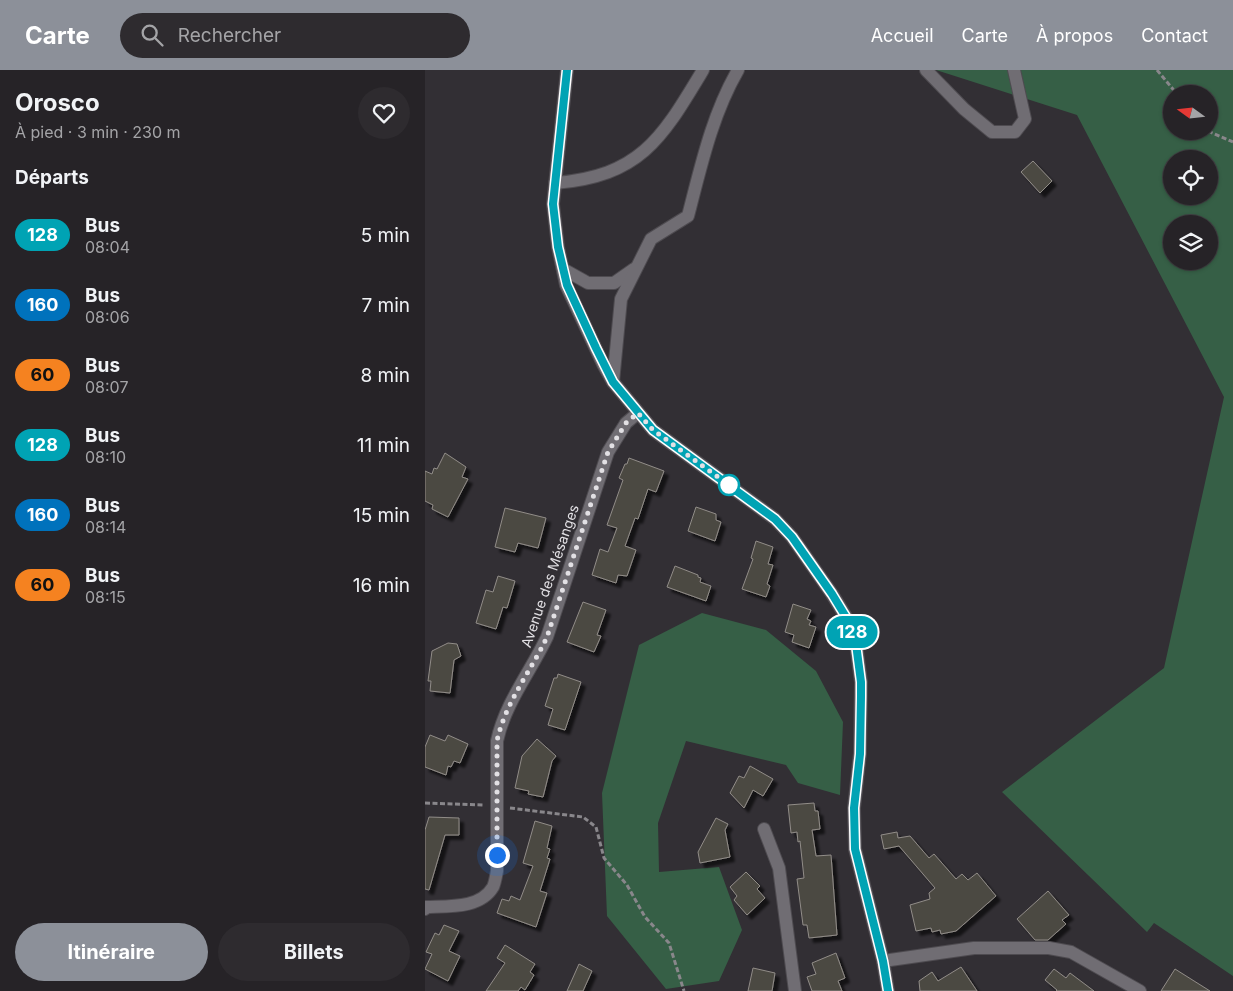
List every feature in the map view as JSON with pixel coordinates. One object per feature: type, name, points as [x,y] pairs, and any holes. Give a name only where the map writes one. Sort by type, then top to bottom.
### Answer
[{"type":"street","points":[[567,70],[553,204],[558,247],[567,285],[613,382],[653,430],[775,519],[792,537],[846,617],[856,644],[861,682],[860,754],[854,808],[855,849],[883,961],[888,991]]},
{"type":"street","points":[[555,183],[589,178],[614,171],[639,157],[665,131],[703,70]]},
{"type":"street","points":[[613,382],[621,299],[651,239],[687,216],[708,139],[729,85],[738,70]]},
{"type":"street","points":[[926,70],[964,109],[992,132],[1015,132],[1025,119],[1014,70]]},
{"type":"street","points":[[563,269],[588,283],[614,283],[636,268]]},
{"type":"street","name":"Avenue des Mésanges","points":[[425,908],[468,905],[483,898],[493,887],[497,871],[497,741],[500,727],[507,711],[537,660],[547,637],[608,452],[626,423],[638,413]]},
{"type":"street","points":[[765,829],[779,868],[795,991]]},
{"type":"street","points":[[883,961],[974,948],[1049,948],[1071,952],[1140,991]]},
{"type":"path","points":[[1157,70],[1170,85]]},
{"type":"path","points":[[1218,135],[1233,142]]},
{"type":"path","points":[[425,803],[469,803],[583,817],[596,828],[604,858],[627,885],[645,917],[669,943],[684,991]]},
{"type":"green space","points":[[936,70],[1233,70],[1233,976],[1154,923],[1147,932],[1002,792],[1164,668],[1224,397],[1077,115]]},
{"type":"green space","points":[[702,613],[766,630],[816,671],[843,722],[840,795],[798,783],[786,765],[686,741],[658,823],[659,872],[719,867],[742,930],[719,981],[666,989],[607,916],[602,793],[639,645]]},
{"type":"building","points":[[1033,161],[1052,181],[1040,193],[1021,172]]},
{"type":"building","points":[[445,453],[466,467],[462,477],[468,479],[448,517],[432,509],[433,505],[425,501],[425,471],[432,474],[434,468],[437,469]]},
{"type":"building","points":[[629,458],[664,471],[656,492],[648,489],[638,519],[635,518],[625,546],[636,550],[627,576],[618,575],[616,583],[592,575],[600,549],[608,552],[617,528],[607,525],[623,480],[619,478]]},
{"type":"building","points":[[696,507],[716,514],[716,520],[721,522],[715,541],[688,531]]},
{"type":"building","points":[[505,508],[546,518],[538,548],[518,543],[515,552],[495,547]]},
{"type":"building","points":[[756,541],[773,547],[768,564],[773,565],[767,584],[770,586],[766,597],[742,589],[753,559],[751,558]]},
{"type":"building","points":[[675,566],[698,575],[701,578],[700,582],[711,586],[706,601],[667,587]]},
{"type":"building","points":[[498,576],[515,581],[507,608],[503,607],[496,629],[476,623],[486,590],[493,592]]},
{"type":"building","points":[[583,602],[606,610],[597,635],[601,636],[594,652],[567,642]]},
{"type":"building","points":[[793,604],[811,610],[807,619],[811,621],[809,625],[816,627],[809,648],[792,642],[794,635],[785,632]]},
{"type":"building","points":[[448,643],[457,644],[461,656],[454,660],[450,693],[430,691],[431,681],[428,681],[432,651]]},
{"type":"building","points":[[558,674],[581,682],[565,730],[548,725],[553,709],[545,706],[554,678],[557,678]]},
{"type":"building","points":[[430,735],[445,741],[448,735],[468,744],[460,763],[454,761],[451,767],[448,766],[446,775],[425,767],[425,747]]},
{"type":"building","points":[[537,739],[556,756],[552,761],[543,797],[528,794],[529,791],[515,788],[522,756]]},
{"type":"building","points":[[750,766],[773,779],[763,796],[753,790],[744,808],[730,793],[739,776],[744,778]]},
{"type":"building","points":[[814,803],[815,811],[818,811],[820,829],[812,830],[816,856],[831,855],[837,935],[809,938],[807,925],[803,925],[797,879],[804,878],[800,841],[798,842],[797,832],[791,833],[788,805]]},
{"type":"building","points":[[429,817],[459,818],[459,835],[445,835],[429,890],[425,889],[425,830]]},
{"type":"building","points":[[716,818],[728,824],[725,830],[730,857],[700,863],[698,852]]},
{"type":"building","points":[[535,821],[552,826],[547,848],[550,849],[547,858],[550,859],[540,891],[547,893],[536,927],[497,913],[502,899],[509,901],[511,896],[520,900],[533,866],[523,863]]},
{"type":"building","points":[[897,832],[898,838],[910,836],[929,858],[934,854],[956,879],[962,874],[968,880],[977,873],[996,896],[956,931],[941,934],[940,930],[932,932],[931,928],[916,931],[910,905],[930,899],[929,893],[935,888],[899,846],[884,849],[881,835]]},
{"type":"building","points":[[746,872],[760,886],[757,889],[765,898],[747,915],[734,900],[737,896],[730,887]]},
{"type":"building","points":[[1048,891],[1069,915],[1062,920],[1066,924],[1048,940],[1035,940],[1017,919]]},
{"type":"building","points":[[444,925],[459,931],[449,951],[460,956],[448,981],[425,969],[432,954],[426,952],[435,933],[439,935]]},
{"type":"building","points":[[505,945],[535,964],[530,972],[534,975],[525,990],[521,987],[518,991],[486,991],[505,963],[497,958]]},
{"type":"building","points":[[836,953],[845,978],[838,981],[842,991],[812,991],[807,977],[816,974],[812,963]]},
{"type":"building","points":[[579,964],[592,971],[583,991],[567,991]]},
{"type":"building","points":[[961,967],[977,991],[920,991],[919,981],[932,972],[938,981]]},
{"type":"building","points":[[753,968],[775,973],[772,991],[748,991]]},
{"type":"building","points":[[1054,969],[1066,978],[1070,973],[1094,991],[1056,991],[1045,980]]},
{"type":"building","points":[[1175,969],[1210,991],[1161,991]]},
{"type":"bus line","name":"128","points":[[567,70],[553,204],[558,247],[567,285],[603,364],[613,382],[653,430],[775,519],[792,537],[846,617],[856,644],[861,682],[861,728],[854,808],[855,849],[883,961],[888,991]]},
{"type":"route","points":[[497,855],[497,741],[500,727],[507,711],[537,660],[547,637],[608,452],[626,423],[638,413],[653,430],[729,485]]}]
